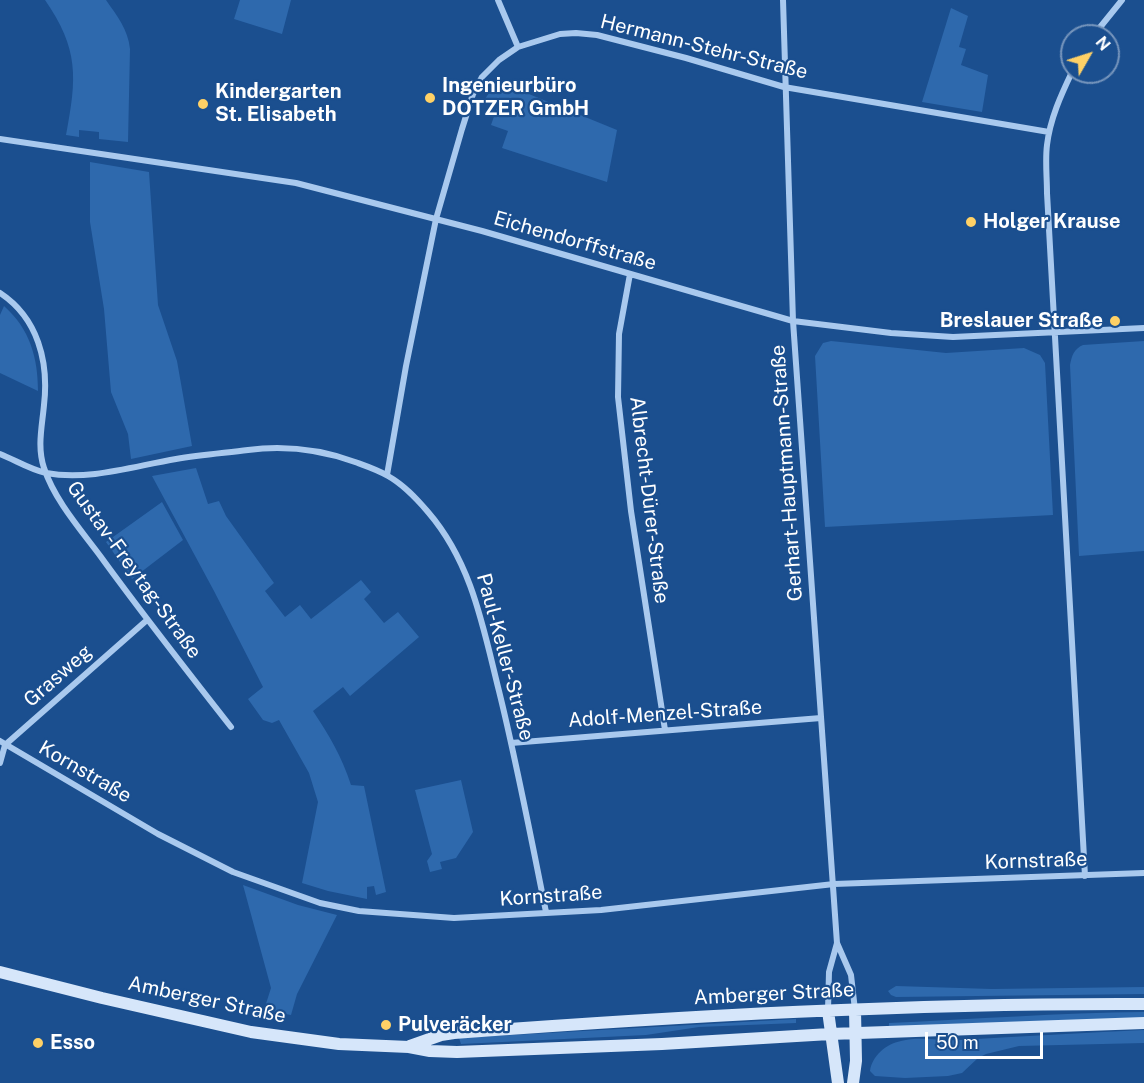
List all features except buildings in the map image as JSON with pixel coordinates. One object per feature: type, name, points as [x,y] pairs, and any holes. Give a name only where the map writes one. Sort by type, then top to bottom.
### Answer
[{"type":"main road","name":"Amberger Straße","points":[[0,972],[251,1032],[358,1046],[409,1047],[430,1051],[468,1052],[830,1034],[1144,1023]]},
{"type":"main road","name":"Amberger Straße","points":[[409,1047],[441,1035],[454,1033],[634,1020],[855,1010],[1056,1004],[1144,1004]]},
{"type":"main road","points":[[853,1083],[857,1034],[855,1010]]},
{"type":"main road","points":[[828,1011],[838,1083]]},
{"type":"street","points":[[498,0],[518,47]]},
{"type":"street","name":"Gerhart-Hauptmann-Straße","points":[[783,0],[793,321],[837,944],[829,972],[828,1011]]},
{"type":"street","points":[[1103,24],[1122,0]]},
{"type":"street","name":"Hermann-Stehr-Straße","points":[[387,475],[406,366],[436,219],[474,94],[482,78],[490,69],[518,47],[560,34],[597,35],[784,87],[1049,132]]},
{"type":"street","points":[[1067,84],[1053,115],[1049,132],[1047,193],[1085,876]]},
{"type":"street","name":"Eichendorffstraße","points":[[0,139],[296,183],[436,219],[793,321],[891,333],[943,336],[1144,328]]},
{"type":"street","name":"Albrecht-Dürer-Straße","points":[[630,274],[619,334],[618,397],[630,499],[665,730]]},
{"type":"street","name":"Gustav-Freytag-Straße","points":[[0,293],[12,300],[30,322],[43,356],[44,403],[39,442],[45,472],[73,519],[147,620],[231,727]]},
{"type":"street","name":"Paul-Keller-Straße","points":[[0,454],[45,472],[78,474],[113,471],[176,459],[284,447],[309,449],[336,455],[387,475],[416,497],[450,539],[464,566],[476,604],[512,743],[546,912]]},
{"type":"street","name":"Grasweg","points":[[3,743],[147,620]]},
{"type":"street","name":"Adolf-Menzel-Straße","points":[[512,743],[821,718]]},
{"type":"street","points":[[0,763],[3,743]]},
{"type":"street","name":"Kornstraße","points":[[3,743],[147,828],[253,881],[320,903],[358,910],[443,918],[601,910],[834,884],[1144,873]]},
{"type":"street","name":"Gerhart-Hauptmann-Straße","points":[[837,944],[851,975],[855,1010]]},
{"type":"shaded area","points":[[45,0],[106,0],[121,23],[130,49],[128,142],[99,139],[99,132],[79,130],[79,137],[66,135],[72,97],[72,64],[64,34]]},
{"type":"shaded area","points":[[240,0],[291,0],[282,34],[234,19]]},
{"type":"shaded area","points":[[951,8],[968,16],[959,47],[966,49],[961,65],[988,75],[982,112],[922,102]]},
{"type":"shaded area","points":[[497,81],[617,130],[607,182],[502,148],[508,131],[491,125],[498,105],[485,99]]},
{"type":"shaded area","points":[[90,162],[149,172],[158,305],[177,361],[192,446],[131,459],[128,434],[111,392],[104,309],[90,222]]},
{"type":"shaded area","points":[[4,306],[20,324],[31,345],[38,391],[0,373],[0,315]]},
{"type":"shaded area","points":[[831,341],[946,353],[1024,348],[1040,355],[1045,363],[1053,515],[825,527],[815,356],[823,343]]},
{"type":"shaded area","points":[[1144,341],[1144,551],[1079,556],[1070,365],[1072,358],[1075,350],[1083,345]]},
{"type":"shaded area","points":[[196,468],[208,504],[219,501],[226,516],[274,583],[265,591],[285,617],[300,605],[311,619],[361,580],[371,592],[364,599],[384,623],[398,612],[419,637],[350,696],[343,687],[313,711],[335,746],[351,785],[364,786],[386,892],[376,895],[374,886],[367,887],[367,899],[302,883],[318,802],[309,773],[279,720],[272,723],[263,720],[248,699],[263,687],[152,476]]},
{"type":"shaded area","points":[[162,502],[183,540],[132,579],[106,542]]},
{"type":"shaded area","points":[[461,780],[473,832],[456,858],[440,862],[442,869],[430,872],[427,861],[432,854],[415,790]]},
{"type":"shaded area","points":[[243,885],[298,905],[337,915],[297,994],[291,1015],[264,1010],[271,988]]},
{"type":"shaded area","points":[[896,986],[992,989],[1144,987],[1144,994],[896,997],[888,991]]},
{"type":"shaded area","points":[[1144,1012],[1144,1019],[889,1027],[889,1023]]},
{"type":"shaded area","points":[[796,1019],[796,1023],[699,1027],[646,1035],[461,1044],[459,1038]]},
{"type":"shaded area","points":[[1144,1030],[1144,1043],[1019,1046],[986,1054],[978,1058],[962,1073],[948,1076],[905,1078],[875,1076],[870,1071],[874,1060],[881,1052],[890,1045],[908,1040],[960,1040]]},
{"type":"place","name":"Ingenieurbüro DOTZER GmbH","points":[[430,98]]},
{"type":"place","name":"Kindergarten St. Elisabeth","points":[[203,104]]},
{"type":"place","name":"Holger Krause","points":[[971,222]]},
{"type":"place","name":"Breslauer Straße","points":[[1115,321]]},
{"type":"place","name":"Pulveräcker","points":[[386,1025]]},
{"type":"place","name":"Esso","points":[[38,1043]]}]
